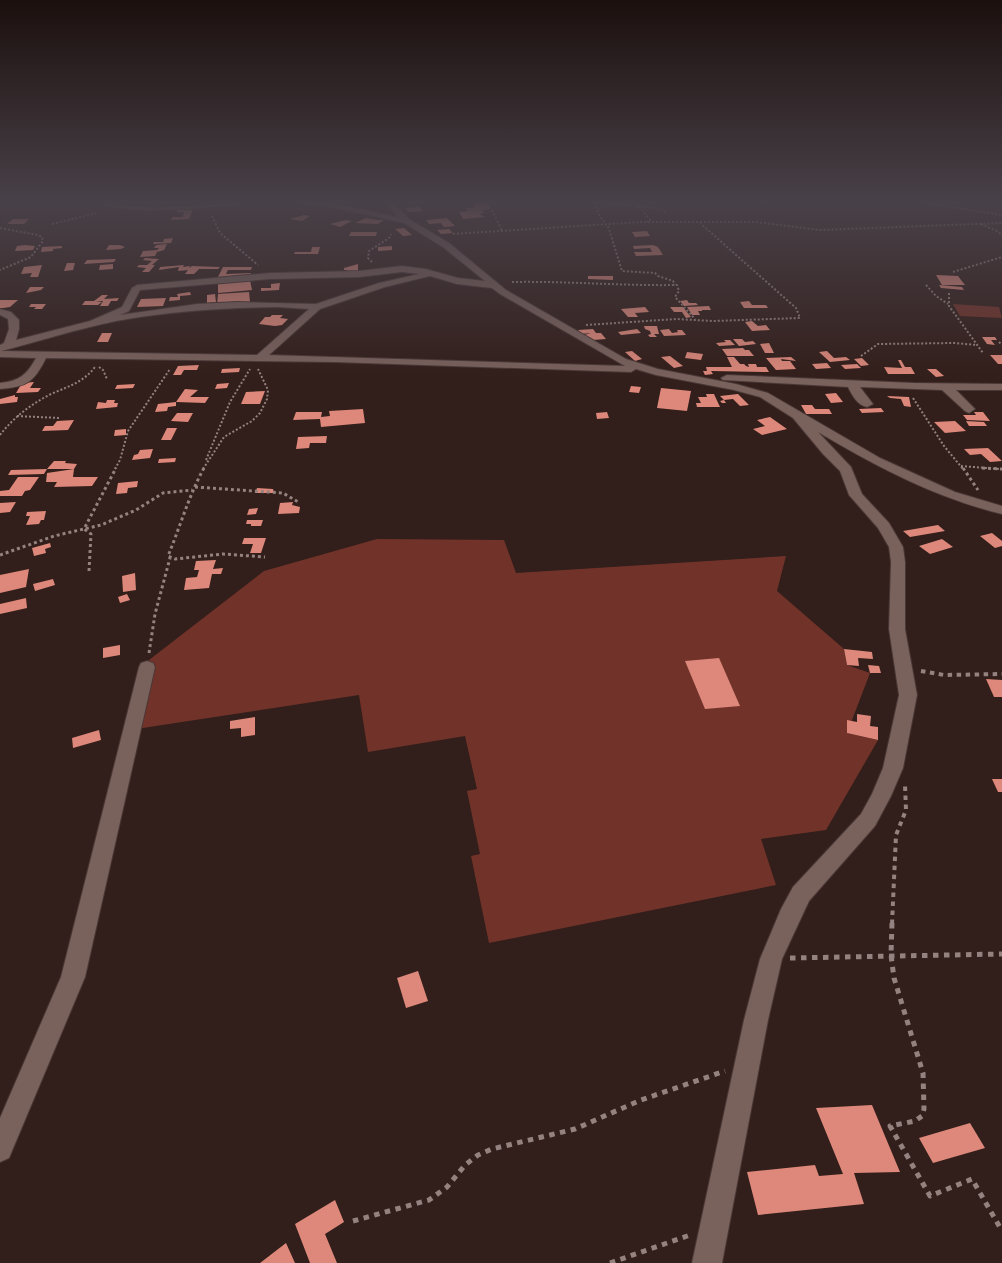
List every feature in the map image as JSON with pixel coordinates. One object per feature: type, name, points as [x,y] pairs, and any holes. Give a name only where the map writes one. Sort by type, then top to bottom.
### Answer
[{"type":"street","points":[[461,262],[492,284],[622,362],[656,372],[752,391],[796,413],[876,461],[950,495],[1000,511]]},
{"type":"street","points":[[258,359],[317,307],[348,295],[416,278],[428,272],[445,268]]},
{"type":"street","points":[[94,322],[126,309],[138,288],[256,277],[356,274],[394,269],[428,272],[457,281],[492,284]]},
{"type":"street","points":[[4,347],[94,322],[151,312],[231,304],[284,304],[317,307]]},
{"type":"street","points":[[0,312],[10,315],[15,320],[16,326],[4,347]]},
{"type":"street","points":[[0,354],[179,356],[579,366],[656,372]]},
{"type":"street","points":[[0,386],[19,384],[28,379],[43,354]]},
{"type":"street","points":[[684,378],[1000,389]]},
{"type":"street","points":[[852,383],[858,395],[867,404]]},
{"type":"street","points":[[946,387],[969,410]]},
{"type":"street","points":[[707,1263],[747,1064],[771,959],[788,916],[801,894],[868,820],[893,768],[907,708],[908,695],[897,629],[898,562],[896,547],[884,526],[856,495],[846,470],[827,451],[796,413]]},
{"type":"street","points":[[0,1149],[73,977],[147,666]]},
{"type":"path","points":[[0,270],[19,262]]},
{"type":"path","points":[[254,262],[262,272],[256,277]]},
{"type":"path","points":[[372,262],[394,269]]},
{"type":"path","points":[[619,262],[622,271],[655,273],[658,276],[673,281],[674,285],[678,286],[679,291],[675,297],[695,320]]},
{"type":"path","points":[[560,326],[800,318],[796,308],[744,262]]},
{"type":"path","points":[[953,272],[986,262]]},
{"type":"path","points":[[492,284],[563,281],[632,286],[674,285]]},
{"type":"path","points":[[926,285],[936,296],[949,304],[983,353]]},
{"type":"path","points":[[949,293],[949,304]]},
{"type":"path","points":[[999,342],[1002,345]]},
{"type":"path","points":[[860,356],[878,344],[954,343],[977,345]]},
{"type":"path","points":[[84,529],[120,460],[128,431],[179,356]]},
{"type":"path","points":[[204,466],[222,438],[252,421],[263,406],[268,390],[260,376],[258,359]]},
{"type":"path","points":[[147,666],[154,614],[170,558],[168,554],[220,422],[239,384],[258,359]]},
{"type":"path","points":[[0,434],[17,416],[55,392],[74,386],[90,374],[96,365],[103,370],[107,379]]},
{"type":"path","points":[[904,386],[924,412],[944,446],[975,483],[983,499],[1000,511]]},
{"type":"path","points":[[17,416],[58,418]]},
{"type":"path","points":[[961,466],[1002,469]]},
{"type":"path","points":[[0,555],[54,536],[100,525],[136,510],[163,493],[193,489],[283,493],[300,503]]},
{"type":"path","points":[[84,529],[91,534],[89,571]]},
{"type":"path","points":[[170,558],[223,554],[265,557]]},
{"type":"path","points":[[904,667],[944,675],[1002,674]]},
{"type":"path","points":[[904,776],[906,810],[896,835],[891,955],[894,978],[924,1073],[924,1109],[922,1116],[915,1121],[890,1126],[930,1196],[972,1179],[1002,1231]]},
{"type":"path","points":[[771,959],[1002,954]]},
{"type":"path","points":[[353,1221],[429,1200],[447,1187],[465,1165],[478,1155],[509,1145],[575,1129],[641,1100],[747,1064]]},
{"type":"path","points":[[610,1263],[714,1226]]},
{"type":"shaded area","points":[[953,304],[999,307],[1002,318],[960,316]]},
{"type":"shaded area","points":[[377,539],[504,540],[516,573],[786,556],[777,591],[844,649],[847,665],[870,673],[847,733],[878,740],[826,830],[761,839],[776,885],[489,943],[471,856],[480,854],[467,791],[477,789],[465,736],[368,752],[359,695],[136,729],[149,660],[264,571]]},
{"type":"building","points":[[86,262],[114,262],[114,262],[84,264]]},
{"type":"building","points":[[151,262],[156,262],[149,272],[142,272],[146,268],[137,267],[139,265],[147,265]]},
{"type":"building","points":[[67,263],[75,263],[73,270],[64,271]]},
{"type":"building","points":[[113,264],[113,269],[99,270],[100,265]]},
{"type":"building","points":[[358,264],[358,273],[347,273],[347,270],[344,270],[344,268]]},
{"type":"building","points":[[42,265],[38,277],[30,277],[32,273],[21,274],[24,267]]},
{"type":"building","points":[[184,265],[183,267],[190,266],[189,268],[192,266],[220,267],[218,269],[199,269],[194,274],[185,274],[188,270],[178,271],[179,267],[159,270],[160,267]]},
{"type":"building","points":[[223,267],[252,267],[251,270],[228,270],[226,274],[251,273],[250,276],[218,277]]},
{"type":"building","points":[[936,275],[958,276],[965,285],[942,285]]},
{"type":"building","points":[[588,276],[613,276],[613,280],[588,279]]},
{"type":"building","points":[[250,280],[252,290],[218,293],[218,283]]},
{"type":"building","points":[[280,283],[279,290],[261,291],[261,288],[271,288],[271,284]]},
{"type":"building","points":[[939,285],[962,287],[964,290],[941,288]]},
{"type":"building","points":[[30,287],[44,287],[41,290],[26,293]]},
{"type":"building","points":[[190,292],[191,295],[180,296],[180,300],[169,301],[170,297],[178,297],[177,294]]},
{"type":"building","points":[[249,292],[250,302],[217,305],[218,294]]},
{"type":"building","points":[[215,294],[216,302],[207,303],[207,295]]},
{"type":"building","points":[[102,295],[108,295],[104,299],[119,298],[117,301],[111,301],[108,306],[100,306],[103,301],[96,301],[102,302],[98,305],[82,305],[85,301],[94,301]]},
{"type":"building","points":[[166,298],[163,306],[137,307],[141,299]]},
{"type":"building","points":[[0,300],[18,300],[10,307],[0,308]]},
{"type":"building","points":[[687,300],[689,303],[696,303],[698,305],[684,306],[680,301]]},
{"type":"building","points":[[749,301],[752,305],[766,305],[768,308],[744,308],[740,302]]},
{"type":"building","points":[[31,304],[46,304],[42,309],[34,309],[36,307],[29,307]]},
{"type":"building","points":[[709,306],[711,310],[698,311],[700,315],[692,315],[687,307]]},
{"type":"building","points":[[645,307],[649,312],[635,313],[638,317],[628,317],[621,309]]},
{"type":"building","points":[[670,307],[683,307],[691,317],[686,318],[682,312],[674,312]]},
{"type":"building","points":[[283,315],[280,318],[288,319],[282,325],[259,324],[265,317]]},
{"type":"building","points":[[752,321],[758,326],[766,325],[770,330],[752,331],[745,322]]},
{"type":"building","points":[[644,326],[657,326],[659,334],[654,334],[657,337],[650,337],[648,335],[651,334],[650,331],[645,329]]},
{"type":"building","points":[[593,329],[596,333],[601,333],[606,339],[593,340],[584,335],[591,333],[581,334],[578,330]]},
{"type":"building","points":[[637,329],[641,333],[621,335],[618,332]]},
{"type":"building","points":[[669,329],[672,333],[682,330],[686,335],[664,336],[660,330]]},
{"type":"building","points":[[102,333],[112,333],[108,342],[97,342]]},
{"type":"building","points":[[982,337],[995,337],[997,340],[991,340],[995,345],[987,344]]},
{"type":"building","points":[[733,339],[742,339],[745,342],[753,341],[756,344],[739,346]]},
{"type":"building","points":[[724,340],[730,340],[735,345],[719,346],[716,343],[726,342]]},
{"type":"building","points":[[769,343],[774,353],[765,353],[760,344]]},
{"type":"building","points":[[743,348],[749,350],[754,356],[727,356],[722,349]]},
{"type":"building","points":[[632,351],[642,359],[635,361],[625,352]]},
{"type":"building","points":[[827,351],[834,358],[846,357],[850,360],[830,362],[819,352]]},
{"type":"building","points":[[687,352],[703,354],[701,360],[685,358]]},
{"type":"building","points":[[990,355],[1002,355],[1002,364],[998,364]]},
{"type":"building","points":[[670,356],[683,366],[674,368],[661,357]]},
{"type":"building","points":[[727,357],[734,357],[740,364],[749,367],[748,364],[766,367],[769,372],[711,371],[713,374],[705,375],[703,371],[707,371],[706,367],[732,367]]},
{"type":"building","points":[[791,357],[796,361],[781,359],[782,361],[790,361],[796,369],[776,370],[766,358]]},
{"type":"building","points":[[862,358],[869,365],[861,366],[854,359]]},
{"type":"building","points":[[898,360],[901,360],[905,367],[911,367],[915,374],[888,374],[884,367],[902,368]]},
{"type":"building","points":[[827,363],[831,368],[816,369],[812,364]]},
{"type":"building","points":[[857,364],[861,368],[845,369],[841,365]]},
{"type":"building","points":[[199,365],[197,370],[184,370],[181,375],[173,375],[178,366]]},
{"type":"building","points":[[240,368],[239,372],[221,373],[222,369]]},
{"type":"building","points":[[927,369],[936,369],[944,376],[936,377]]},
{"type":"building","points":[[34,382],[30,388],[41,388],[38,392],[16,393],[22,383]]},
{"type":"building","points":[[229,383],[227,388],[215,389],[217,384]]},
{"type":"building","points":[[135,384],[133,388],[115,389],[117,385]]},
{"type":"building","points":[[631,386],[641,387],[639,393],[629,392]]},
{"type":"building","points":[[661,388],[691,391],[687,411],[657,408]]},
{"type":"building","points":[[185,389],[198,390],[190,397],[209,397],[205,403],[176,402]]},
{"type":"building","points":[[265,391],[260,404],[241,404],[246,392]]},
{"type":"building","points":[[836,393],[843,402],[831,403],[825,394]]},
{"type":"building","points":[[706,394],[714,394],[720,407],[697,407],[696,403],[701,403],[698,397],[707,397]]},
{"type":"building","points":[[738,394],[749,405],[740,406],[733,399],[724,400],[720,396]]},
{"type":"building","points":[[15,395],[15,397],[18,397],[17,402],[0,404],[0,399]]},
{"type":"building","points":[[887,396],[909,397],[911,407],[904,406],[901,399]]},
{"type":"building","points":[[107,400],[115,400],[114,403],[118,403],[117,407],[96,409],[98,402],[106,403]]},
{"type":"building","points":[[176,402],[176,406],[168,407],[167,411],[155,412],[158,404]]},
{"type":"building","points":[[801,405],[812,405],[815,409],[829,409],[832,414],[806,414]]},
{"type":"building","points":[[881,408],[884,412],[862,413],[859,409]]},
{"type":"building","points":[[363,409],[365,423],[321,427],[320,419],[293,420],[296,412],[322,412],[321,417],[330,416],[329,411]]},
{"type":"building","points":[[607,412],[609,418],[597,419],[596,413]]},
{"type":"building","points":[[974,412],[983,412],[990,421],[967,420],[963,415],[976,415]]},
{"type":"building","points":[[177,413],[193,413],[188,422],[171,421]]},
{"type":"building","points":[[770,417],[787,429],[762,435],[753,429],[765,426],[757,420]]},
{"type":"building","points":[[74,420],[68,430],[42,431],[45,426],[53,426],[57,421]]},
{"type":"building","points":[[955,421],[966,431],[945,433],[934,422]]},
{"type":"building","points":[[966,421],[984,422],[987,426],[969,426]]},
{"type":"building","points":[[167,428],[177,428],[171,440],[161,440]]},
{"type":"building","points":[[126,429],[126,435],[114,436],[115,430]]},
{"type":"building","points":[[327,436],[326,443],[310,443],[309,448],[296,449],[298,437]]},
{"type":"building","points":[[988,448],[1002,461],[990,462],[981,454],[970,455],[964,449]]},
{"type":"building","points":[[153,449],[150,458],[132,460],[134,455],[138,454],[140,450]]},
{"type":"building","points":[[176,458],[175,462],[158,463],[159,459]]},
{"type":"building","points":[[54,461],[66,461],[65,463],[77,464],[74,469],[47,469]]},
{"type":"building","points":[[47,469],[44,474],[8,475],[11,470]]},
{"type":"building","points":[[74,469],[73,477],[98,477],[92,486],[54,487],[57,482],[46,482],[47,473]]},
{"type":"building","points":[[18,477],[39,477],[30,490],[25,491],[22,496],[0,496],[0,491],[9,490]]},
{"type":"building","points":[[138,481],[137,487],[128,488],[127,493],[116,494],[118,483]]},
{"type":"building","points":[[257,488],[273,489],[274,493],[255,493]]},
{"type":"building","points":[[16,502],[10,512],[0,513],[0,503]]},
{"type":"building","points":[[293,502],[292,505],[300,507],[299,513],[278,514],[280,503]]},
{"type":"building","points":[[258,508],[256,514],[247,515],[249,509]]},
{"type":"building","points":[[46,511],[44,520],[41,520],[39,524],[26,525],[30,516],[26,516],[27,512]]},
{"type":"building","points":[[247,520],[263,520],[261,526],[251,526],[251,524],[246,524]]},
{"type":"building","points":[[938,525],[945,531],[910,537],[903,531]]},
{"type":"building","points":[[992,533],[1002,541],[1002,546],[995,548],[980,536]]},
{"type":"building","points":[[244,538],[266,538],[261,553],[250,553],[253,544],[242,544]]},
{"type":"building","points":[[942,539],[953,547],[930,554],[919,546]]},
{"type":"building","points":[[50,543],[51,547],[45,549],[46,553],[34,556],[32,548]]},
{"type":"building","points":[[216,560],[213,569],[223,568],[221,574],[212,574],[209,588],[184,590],[186,578],[197,577],[199,570],[194,570],[196,561]]},
{"type":"building","points":[[29,569],[26,587],[0,593],[0,575]]},
{"type":"building","points":[[135,573],[136,590],[123,592],[122,576]]},
{"type":"building","points":[[53,579],[55,585],[35,591],[33,584]]},
{"type":"building","points":[[127,594],[130,600],[120,603],[118,597]]},
{"type":"building","points":[[26,598],[27,608],[0,614],[0,604]]},
{"type":"building","points":[[120,645],[120,655],[103,658],[103,648]]},
{"type":"building","points":[[844,649],[872,652],[873,659],[858,658],[859,666],[847,665]]},
{"type":"building","points":[[719,658],[740,706],[705,709],[685,661]]},
{"type":"building","points":[[868,665],[879,666],[881,673],[870,673]]},
{"type":"building","points":[[986,679],[1002,680],[1002,697],[994,697]]},
{"type":"building","points":[[857,714],[871,716],[870,726],[878,727],[878,740],[847,733],[847,720],[857,722]]},
{"type":"building","points":[[255,717],[255,735],[241,737],[241,728],[230,729],[230,721]]},
{"type":"building","points":[[99,730],[101,740],[73,748],[72,738]]},
{"type":"building","points":[[992,779],[1002,779],[1002,792],[998,792]]},
{"type":"building","points":[[418,971],[428,1001],[406,1008],[397,978]]},
{"type":"building","points":[[872,1105],[900,1172],[854,1173],[864,1204],[758,1215],[747,1172],[815,1165],[819,1176],[843,1174],[816,1108]]},
{"type":"building","points":[[970,1123],[985,1148],[933,1163],[919,1138]]},
{"type":"building","points":[[335,1200],[344,1222],[325,1234],[337,1263],[310,1263],[295,1224]]},
{"type":"building","points":[[286,1243],[295,1263],[260,1263]]}]
